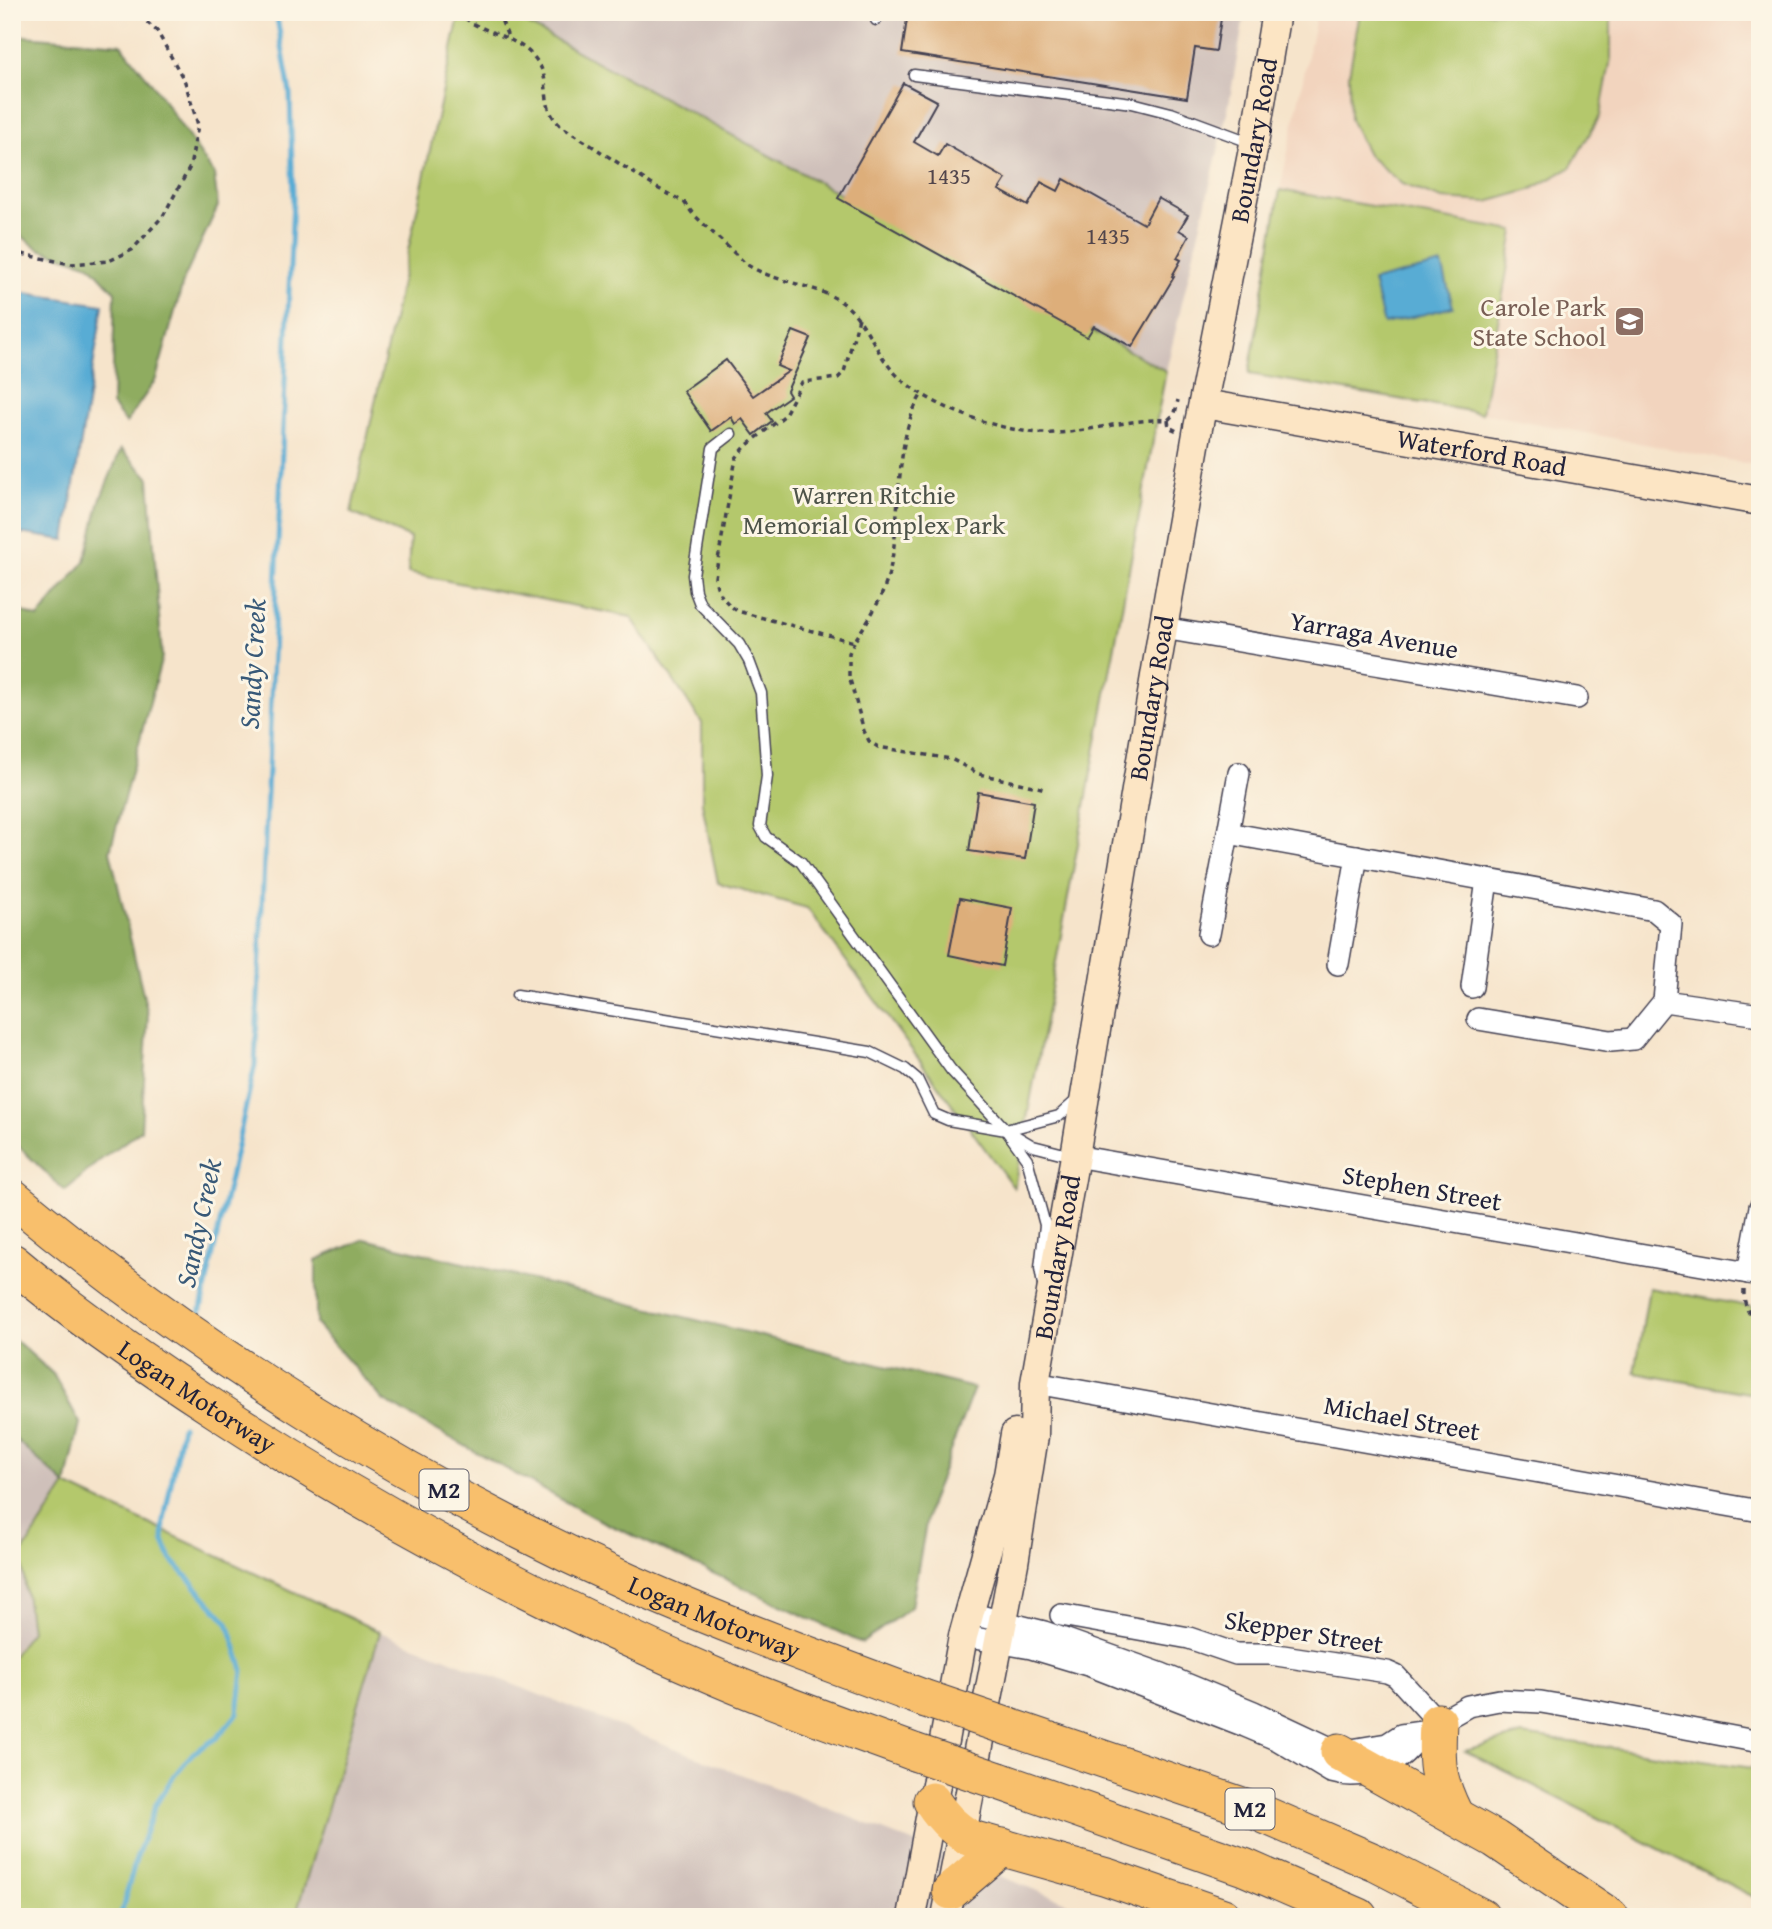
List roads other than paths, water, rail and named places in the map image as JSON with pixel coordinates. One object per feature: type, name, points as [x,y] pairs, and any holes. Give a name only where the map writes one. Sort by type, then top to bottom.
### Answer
[{"type":"highway","name":"Logan Motorway","points":[[12,1197],[179,1326],[253,1375],[411,1472],[537,1538],[627,1581],[773,1642],[923,1698],[1251,1809],[1376,1863],[1481,1917]]},
{"type":"highway","name":"Logan Motorway","points":[[12,1262],[186,1390],[303,1466],[517,1584],[663,1654],[758,1694],[914,1752],[1244,1867],[1359,1917]]},
{"type":"highway","points":[[1430,1727],[1440,1781],[1454,1814]]},
{"type":"highway","points":[[1339,1752],[1454,1814],[1537,1866],[1610,1917]]},
{"type":"highway","points":[[932,1801],[941,1815],[961,1834],[1107,1877],[1223,1917]]},
{"type":"highway","points":[[948,1904],[1003,1847]]},
{"type":"main road","name":"Boundary Road","points":[[948,1904],[1002,1632],[1034,1436],[1035,1383],[1163,628],[1192,397],[1254,144],[1276,12]]},
{"type":"main road","name":"Waterford Road","points":[[1192,397],[1760,501]]},
{"type":"main road","name":"Boundary Road","points":[[912,1917],[965,1624],[1002,1496],[1016,1434],[1035,1383]]},
{"type":"street","name":"Yarraga Avenue","points":[[1163,628],[1577,698]]},
{"type":"street","points":[[1209,934],[1239,773]]},
{"type":"street","points":[[1228,833],[1654,910],[1671,924],[1664,1000],[1633,1039],[1611,1041],[1478,1019]]},
{"type":"street","points":[[1338,964],[1357,856]]},
{"type":"street","points":[[1472,987],[1487,880]]},
{"type":"street","points":[[1664,1000],[1760,1015]]},
{"type":"street","name":"Stephen Street","points":[[1075,1156],[1754,1274]]},
{"type":"street","points":[[1754,1274],[1760,1207]]},
{"type":"street","name":"Michael Street","points":[[1035,1383],[1760,1511]]},
{"type":"street","name":"Skepper Street","points":[[1060,1615],[1189,1639],[1236,1654],[1270,1654],[1387,1672],[1395,1676],[1430,1727]]},
{"type":"street","points":[[965,1624],[1002,1632],[1044,1632],[1203,1689],[1339,1752],[1387,1744],[1401,1735],[1430,1727],[1468,1706],[1483,1702],[1518,1701],[1600,1712],[1760,1742]]},
{"type":"street","points":[[1002,1632],[1031,1648],[1091,1667],[1234,1721],[1278,1740],[1331,1772],[1350,1776],[1377,1772],[1411,1749],[1430,1727]]},
{"type":"lane","points":[[914,75],[1132,103],[1171,113],[1254,144]]},
{"type":"lane","points":[[731,434],[713,448],[693,575],[700,604],[739,644],[749,661],[761,693],[767,776],[760,826],[766,837],[802,862],[951,1070],[1006,1130],[1027,1159],[1045,1225],[1040,1268],[1048,1308]]},
{"type":"lane","points":[[517,995],[870,1052],[905,1069],[917,1079],[933,1114],[1006,1130],[1033,1146],[1075,1156]]},
{"type":"lane","points":[[1006,1130],[1059,1116],[1086,1093]]},
{"type":"water","points":[[1442,264],[1453,307],[1384,324],[1373,281]]},
{"type":"water","points":[[12,291],[103,305],[65,540],[12,532]]},
{"type":"waterway","name":"Sandy Creek","points":[[200,1313],[255,1065],[293,200],[290,93],[276,12]]},
{"type":"waterway","name":"Sandy Creek","points":[[120,1917],[136,1859],[155,1806],[173,1777],[193,1753],[218,1737],[238,1713],[243,1670],[228,1623],[171,1559],[163,1540],[164,1520],[182,1426]]},
{"type":"place","name":"Carole Park State School","points":[[1629,322]]},
{"type":"park label","name":"Warren Ritchie Memorial Complex Park","points":[[874,510]]}]
